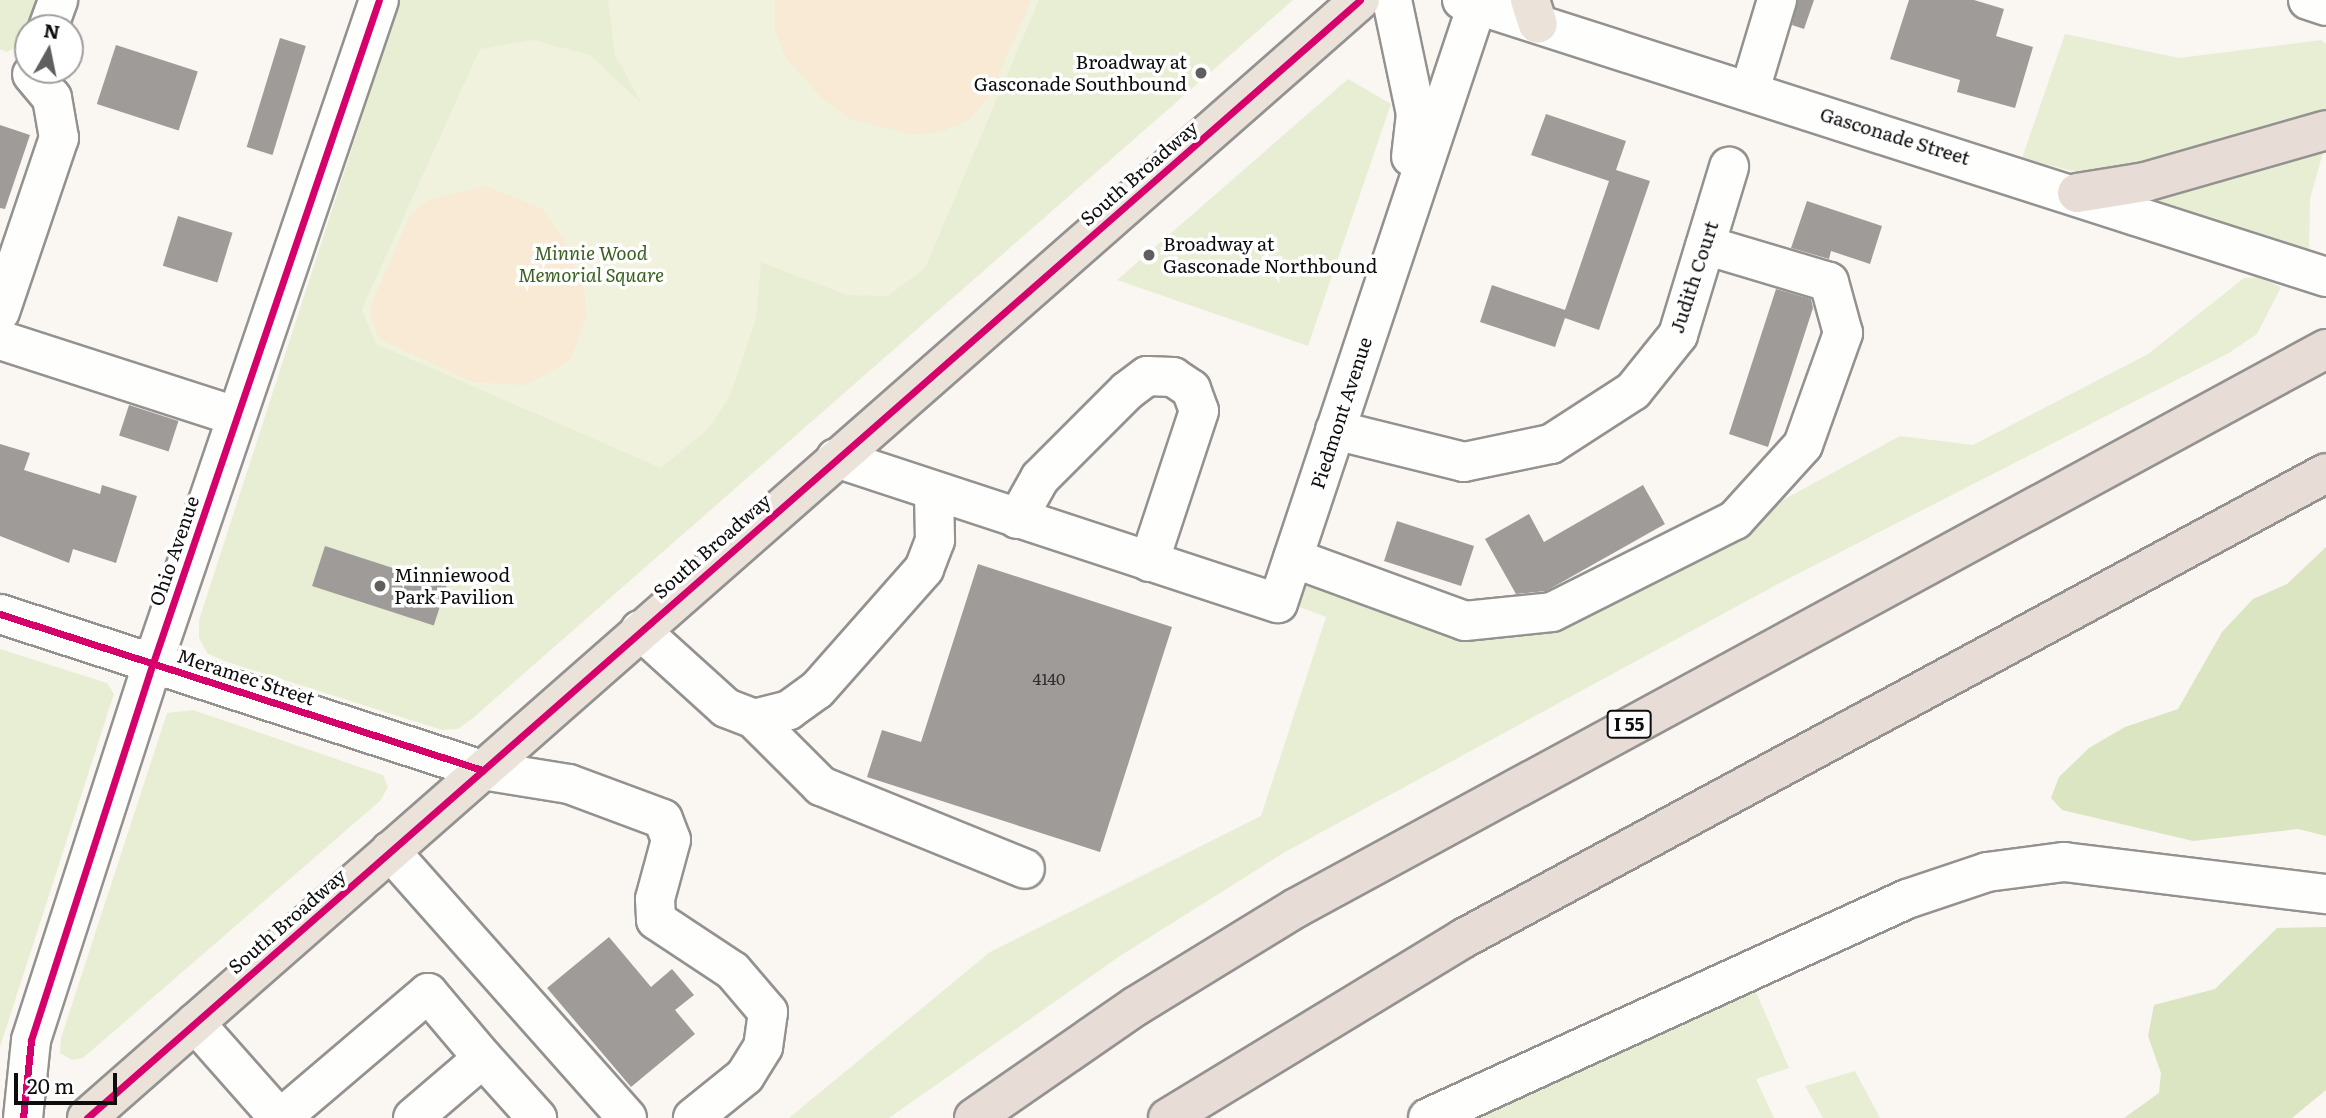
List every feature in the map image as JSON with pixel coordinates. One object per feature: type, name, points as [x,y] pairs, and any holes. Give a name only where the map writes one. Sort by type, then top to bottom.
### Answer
[{"type":"highway","points":[[2077,193],[2158,179],[2326,130]]},
{"type":"highway","name":"I 55","points":[[974,1118],[1136,1006],[1296,908],[2315,356]]},
{"type":"highway","points":[[1168,1118],[1464,937],[2326,473]]},
{"type":"main road","name":"South Broadway","points":[[87,1118],[1360,0]]},
{"type":"street","name":"Ohio Avenue","points":[[23,1118],[31,1040],[153,663],[379,0]]},
{"type":"street","name":"Piedmont Avenue","points":[[1392,0],[1416,114],[1404,222]]},
{"type":"street","points":[[1750,90],[1777,0]]},
{"type":"street","points":[[2308,0],[2326,6]]},
{"type":"street","name":"Piedmont Avenue","points":[[1149,562],[1278,603],[1404,222],[1469,2]]},
{"type":"street","name":"Gasconade Street","points":[[1469,2],[1534,12],[1750,90],[2077,193],[2326,277]]},
{"type":"street","points":[[0,312],[59,138],[52,98],[38,84]]},
{"type":"street","name":"Judith Court","points":[[1335,430],[1464,462],[1551,444],[1633,391],[1678,335],[1729,167]]},
{"type":"street","points":[[1293,558],[1465,621],[1552,612],[1735,520],[1803,445],[1843,333],[1829,282],[1705,245]]},
{"type":"street","points":[[0,340],[236,416]]},
{"type":"street","points":[[836,458],[934,492],[1149,562],[1199,411],[1191,389],[1173,377],[1147,376],[1127,391],[1057,459],[1017,519]]},
{"type":"street","points":[[754,719],[789,709],[817,690],[924,569],[935,540],[934,492]]},
{"type":"street","name":"Meramec Street","points":[[0,614],[482,770],[569,784],[663,819],[671,840],[655,899],[656,920],[733,971],[768,1012],[763,1047],[745,1076],[693,1118]]},
{"type":"street","points":[[640,630],[726,708],[754,719],[821,786],[1025,869]]},
{"type":"street","points":[[390,851],[627,1118]]},
{"type":"street","points":[[1428,1118],[1907,899],[1987,872],[2064,862],[2326,894]]},
{"type":"street","points":[[195,1023],[280,1118],[428,993],[537,1118]]},
{"type":"street","points":[[413,1118],[483,1058]]},
{"type":"green space","points":[[0,0],[45,0],[40,14],[14,14],[14,48],[7,52],[0,49]]},
{"type":"green space","name":"Minnie Wood Memorial Square","points":[[400,0],[1293,0],[473,718],[458,729],[442,730],[224,661],[207,653],[199,638],[199,620]]},
{"type":"green space","points":[[608,0],[775,0],[775,30],[785,57],[823,99],[850,119],[914,135],[941,132],[969,120],[989,97],[1031,0],[1039,0],[925,268],[888,296],[847,295],[761,262],[756,319],[730,396],[709,428],[661,468],[376,344],[362,309],[480,49],[533,40],[590,55],[642,104],[615,55]],"holes":[[[486,186],[542,209],[562,237],[584,287],[586,316],[570,361],[525,385],[472,382],[379,339],[369,310],[411,214],[430,199]]]},
{"type":"green space","points":[[2065,34],[2179,58],[2321,40],[2326,44],[2326,110],[2139,170],[2087,175],[2022,158]]},
{"type":"green space","points":[[1348,79],[1391,104],[1308,346],[1117,280]]},
{"type":"green space","points":[[2326,142],[2310,199],[2309,254],[2147,202],[2159,192]]},
{"type":"green space","points":[[2258,277],[2281,287],[2257,334],[2229,353],[1778,584],[1285,852],[1120,956],[889,1118],[789,1118],[990,952],[1261,816],[1326,617],[1297,606],[1307,579],[1557,624],[1900,436],[1973,445],[2148,354],[2244,278]]},
{"type":"green space","points":[[2326,547],[2326,836],[2298,829],[2193,841],[2062,810],[2051,798],[2059,777],[2089,748],[2125,727],[2178,709],[2222,632],[2253,599],[2287,584]]},
{"type":"green space","points":[[0,649],[107,683],[114,694],[0,1047]]},
{"type":"green space","points":[[193,710],[383,775],[388,787],[380,801],[83,1058],[72,1060],[60,1053],[61,1038],[167,713]]},
{"type":"green space","points":[[2326,927],[2326,1090],[2292,1118],[2124,1118],[2159,1093],[2161,1073],[2148,1036],[2154,1005],[2215,989],[2277,928]]},
{"type":"green space","points":[[1755,990],[1789,1068],[1756,1079],[1774,1118],[1471,1118]]},
{"type":"green space","points":[[1855,1071],[1880,1118],[1823,1118],[1805,1086]]},
{"type":"sand","points":[[775,0],[1031,0],[989,97],[969,120],[941,132],[914,135],[850,119],[823,99],[785,57],[775,30]]},
{"type":"sand","points":[[486,186],[542,209],[562,237],[584,287],[586,316],[570,361],[525,385],[472,382],[379,339],[369,310],[411,214],[430,199]]},
{"type":"building","points":[[1798,0],[1814,0],[1804,29],[1792,25]]},
{"type":"building","points":[[1909,0],[1974,0],[2004,9],[1996,36],[2033,47],[2015,108],[1957,92],[1960,80],[1890,59]]},
{"type":"building","points":[[280,38],[306,46],[272,155],[247,147]]},
{"type":"building","points":[[116,45],[198,72],[179,131],[97,104]]},
{"type":"building","points":[[1546,114],[1626,141],[1616,170],[1650,181],[1599,330],[1565,318],[1555,347],[1480,322],[1492,285],[1565,310],[1609,181],[1531,155]]},
{"type":"building","points":[[0,125],[30,135],[5,209],[0,208]]},
{"type":"building","points":[[1807,201],[1882,226],[1870,264],[1831,251],[1829,259],[1791,248]]},
{"type":"building","points":[[178,216],[233,233],[217,282],[163,266]]},
{"type":"building","points":[[1776,289],[1811,299],[1813,308],[1768,447],[1729,434]]},
{"type":"building","points":[[129,405],[178,421],[169,452],[119,435]]},
{"type":"building","points":[[0,444],[30,453],[24,470],[100,494],[102,485],[137,496],[116,563],[73,549],[69,563],[0,536]]},
{"type":"building","points":[[1643,485],[1665,524],[1546,591],[1516,594],[1485,539],[1529,514],[1544,542]]},
{"type":"building","points":[[1397,521],[1474,546],[1461,586],[1384,561]]},
{"type":"building","name":"Minniewood Park Pavilion","points":[[325,546],[447,586],[434,625],[312,586]]},
{"type":"building","points":[[978,564],[1172,627],[1100,852],[867,777],[882,730],[921,742]]},
{"type":"building","points":[[609,937],[651,987],[672,969],[694,995],[675,1010],[695,1034],[631,1087],[547,988]]},
{"type":"cycle path","points":[[23,1118],[31,1040],[153,663],[379,0]]},
{"type":"cycle path","points":[[87,1118],[1360,0]]},
{"type":"cycle path","points":[[0,614],[482,770]]},
{"type":"place","name":"Broadway at Gasconade Southbound","points":[[1201,73]]},
{"type":"place","name":"Broadway at Gasconade Northbound","points":[[1149,255]]},
{"type":"place","name":"Minniewood Park Pavilion","points":[[380,586]]}]
